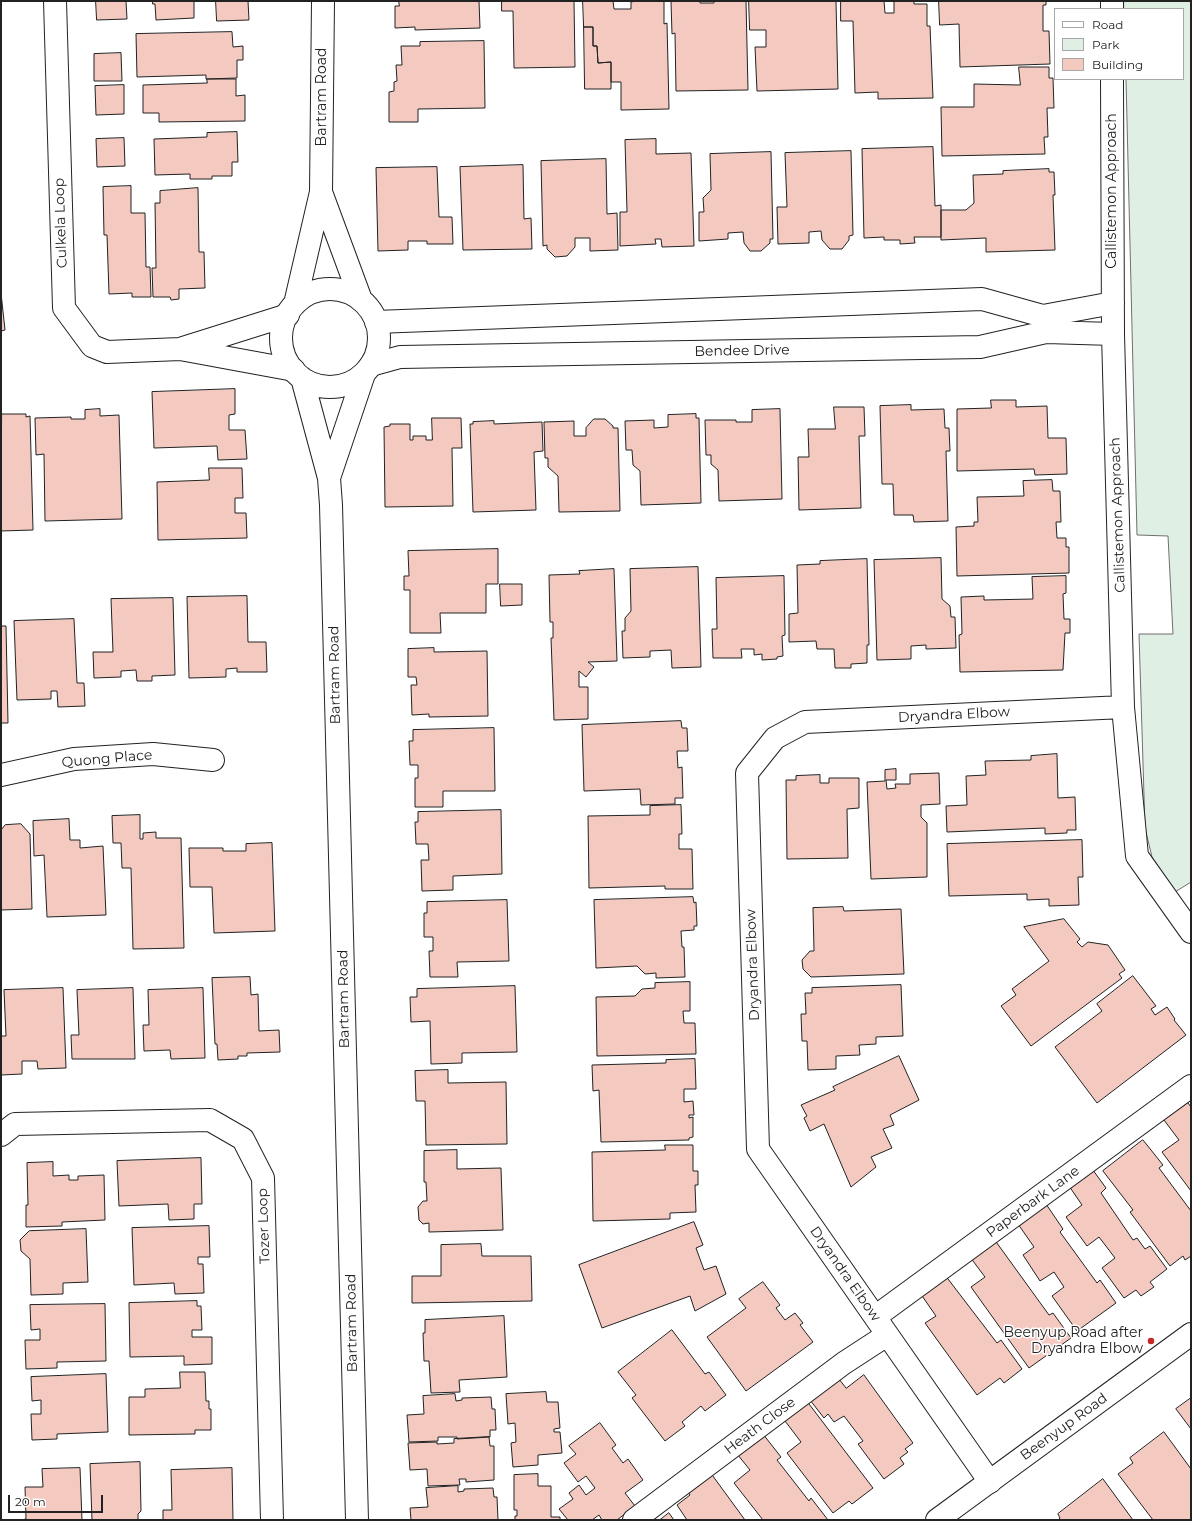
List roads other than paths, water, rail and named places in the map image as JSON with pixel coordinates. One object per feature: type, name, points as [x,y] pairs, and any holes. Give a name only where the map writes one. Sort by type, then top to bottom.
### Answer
[{"type":"street","name":"Culkela Loop","points":[[55,1],[64,308],[92,346],[108,352],[180,349],[298,374]]},
{"type":"street","name":"Bartram Road","points":[[291,310],[321,192],[323,1]]},
{"type":"street","name":"Callistemon Approach","points":[[1112,80],[1113,334],[1123,707],[1137,856],[1191,932]]},
{"type":"street","name":"Bartram Road","points":[[321,192],[361,300]]},
{"type":"street","points":[[334,289],[348,293],[361,300],[370,310],[376,322],[379,337],[378,352],[368,370],[350,384],[334,387],[317,385],[298,374],[283,350],[283,327],[291,310],[306,296],[327,290],[334,289]]},
{"type":"street","points":[[376,322],[982,299],[1043,316],[1113,303]]},
{"type":"street","name":"Culkela Loop","points":[[180,349],[291,310]]},
{"type":"street","name":"Bendee Drive","points":[[368,370],[400,356],[980,347],[1046,332],[1113,334]]},
{"type":"street","name":"Bartram Road","points":[[329,478],[368,370]]},
{"type":"street","name":"Bartram Road","points":[[298,374],[329,478],[358,1520]]},
{"type":"street","name":"Dryandra Elbow","points":[[990,1482],[758,1149],[747,773],[775,738],[805,722],[1123,707]]},
{"type":"street","name":"Quong Place","points":[[1,775],[74,759],[145,754],[213,760]]},
{"type":"street","name":"Paperbark Lane","points":[[881,1326],[1191,1086]]},
{"type":"street","name":"Tozer Loop","points":[[1,1135],[15,1124],[210,1120],[243,1139],[263,1178],[272,1520]]},
{"type":"street","name":"Heath Close","points":[[634,1520],[844,1363],[881,1326]]},
{"type":"street","name":"Beenyup Road","points":[[937,1520],[1191,1334]]},
{"type":"place","name":"Beenyup Road after Dryandra Elbow","points":[[1151,1341]]}]
